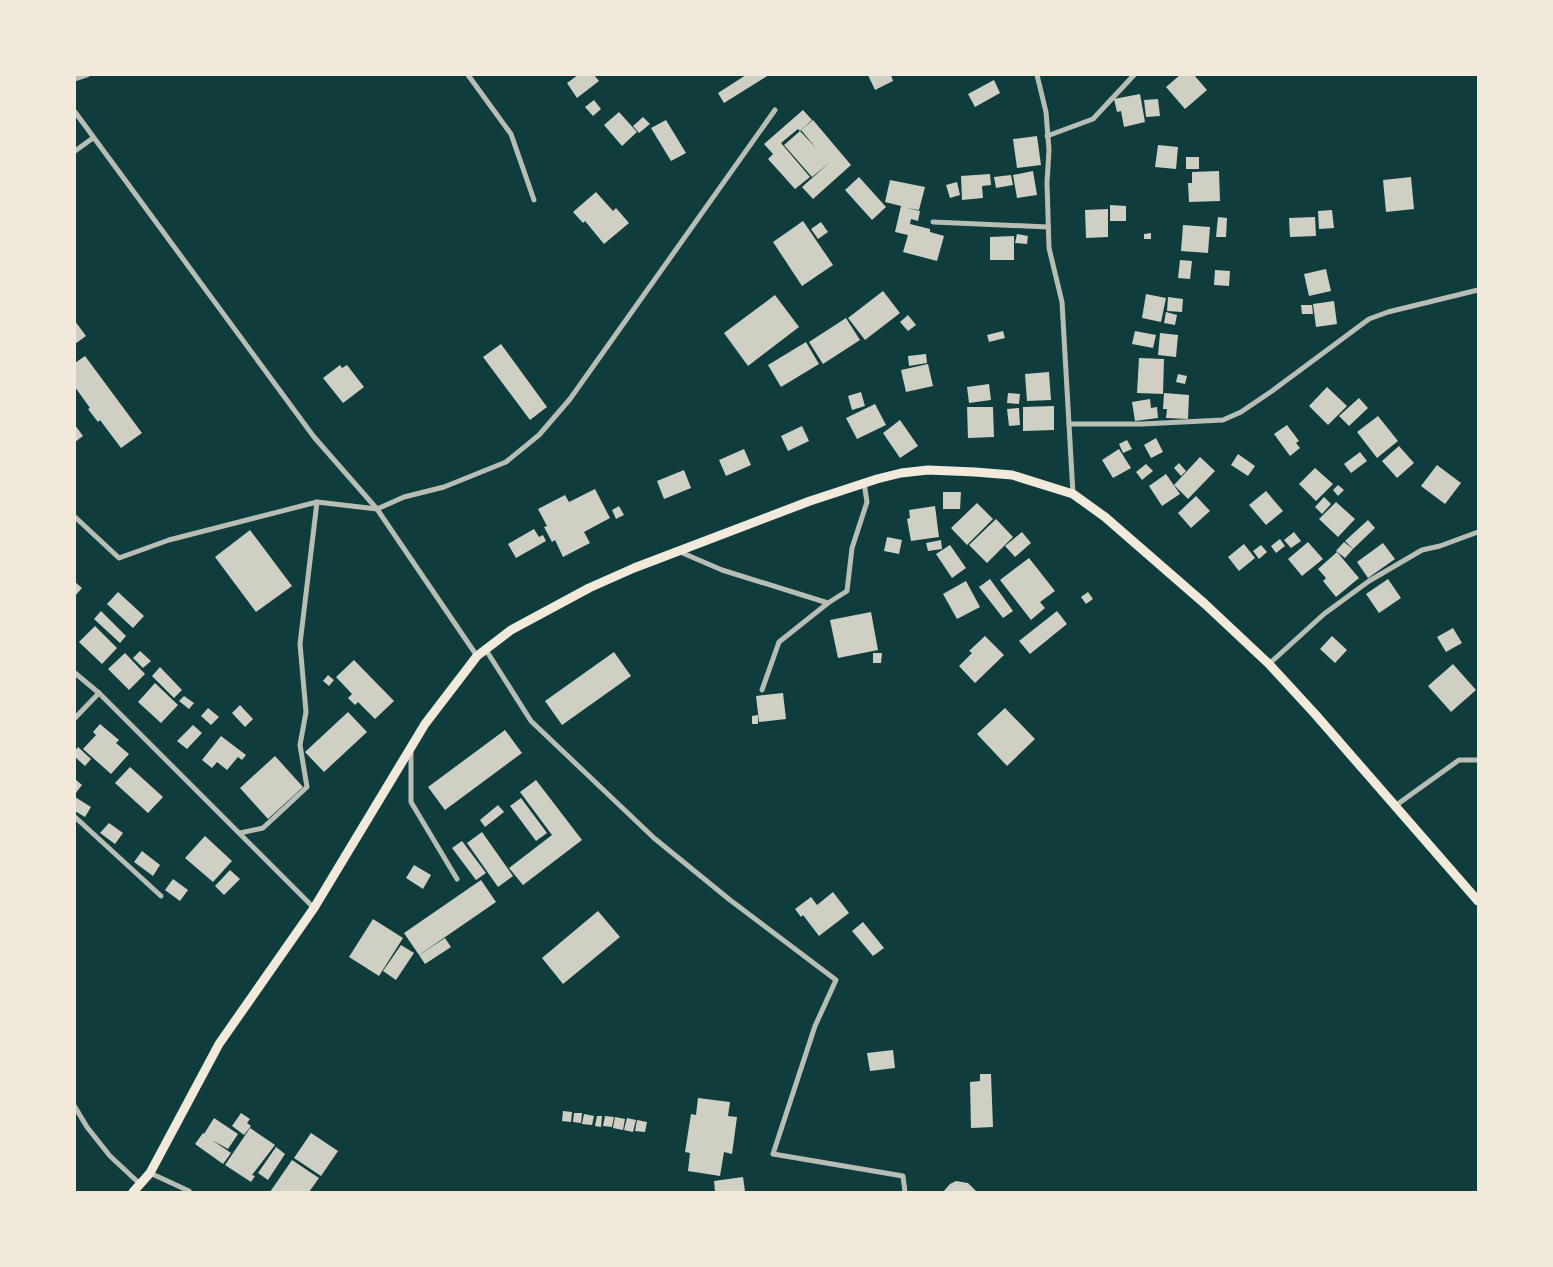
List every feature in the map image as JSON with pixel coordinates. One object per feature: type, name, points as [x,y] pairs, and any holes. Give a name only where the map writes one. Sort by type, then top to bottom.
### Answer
[{"type":"main road","points":[[133,1192],[150,1173],[219,1044],[314,908],[425,724],[478,656],[511,630],[589,588],[634,568],[810,501],[901,473],[928,470],[1012,475],[1073,494],[1105,517],[1205,604],[1269,664],[1478,901]]},
{"type":"street","points":[[75,79],[87,75]]},
{"type":"street","points":[[468,75],[511,134],[534,200]]},
{"type":"street","points":[[1037,75],[1046,112],[1049,150],[1047,183],[1049,248],[1062,302],[1073,494]]},
{"type":"street","points":[[1047,136],[1093,119],[1134,75]]},
{"type":"street","points":[[75,517],[119,558],[169,540],[317,502],[377,509],[404,497],[444,486],[506,462],[539,435],[570,399],[775,110]]},
{"type":"street","points":[[75,112],[314,437],[377,509],[478,656]]},
{"type":"street","points":[[75,151],[94,138]]},
{"type":"street","points":[[933,222],[1048,227]]},
{"type":"street","points":[[1069,424],[1207,421],[1228,418],[1241,412],[1272,391],[1369,319],[1388,312],[1478,290]]},
{"type":"street","points":[[762,690],[779,642],[828,603],[847,591],[852,548],[868,502],[864,483]]},
{"type":"street","points":[[240,833],[263,828],[307,787],[300,745],[306,712],[300,644],[317,502]]},
{"type":"street","points":[[1269,664],[1324,614],[1369,581],[1422,550],[1440,546],[1478,532]]},
{"type":"street","points":[[677,551],[722,570],[828,603]]},
{"type":"street","points":[[486,650],[530,721],[654,838],[730,900],[836,980],[815,1026],[773,1154],[903,1176],[905,1192]]},
{"type":"street","points":[[75,673],[99,693],[314,908]]},
{"type":"street","points":[[75,718],[99,693]]},
{"type":"street","points":[[411,747],[411,802],[457,879]]},
{"type":"street","points":[[1395,806],[1459,760],[1478,760]]},
{"type":"street","points":[[75,817],[161,896]]},
{"type":"street","points":[[75,1107],[110,1156],[140,1184]]},
{"type":"street","points":[[150,1173],[189,1191]]},
{"type":"building","points":[[578,75],[594,75],[599,81],[577,98],[567,83]]},
{"type":"building","points":[[746,75],[769,75],[724,103],[718,93]]},
{"type":"building","points":[[868,75],[891,75],[893,81],[875,90]]},
{"type":"building","points":[[1180,75],[1194,75],[1207,90],[1185,109],[1166,87]]},
{"type":"building","points":[[994,80],[1000,93],[975,107],[968,94]]},
{"type":"building","points":[[1140,94],[1145,122],[1124,127],[1121,111],[1117,112],[1114,99]]},
{"type":"building","points":[[1158,99],[1160,116],[1146,117],[1144,100]]},
{"type":"building","points":[[594,100],[601,109],[593,116],[585,107]]},
{"type":"building","points":[[803,110],[812,120],[800,131],[798,129],[781,143],[810,177],[795,189],[768,159],[773,154],[764,144]]},
{"type":"building","points":[[619,112],[637,132],[622,146],[604,125]]},
{"type":"building","points":[[643,117],[650,124],[639,133],[633,126]]},
{"type":"building","points":[[666,120],[686,153],[671,161],[651,128]]},
{"type":"building","points":[[813,120],[851,165],[813,199],[802,187],[829,163],[812,177],[784,145],[800,131],[816,148],[801,130]]},
{"type":"building","points":[[1037,136],[1041,165],[1017,168],[1013,139]]},
{"type":"building","points":[[1158,145],[1178,147],[1176,169],[1155,167]]},
{"type":"building","points":[[1186,157],[1199,157],[1199,169],[1186,169]]},
{"type":"building","points":[[1033,171],[1037,195],[1017,198],[1013,175]]},
{"type":"building","points":[[1219,171],[1220,201],[1189,202],[1188,183],[1192,183],[1192,172]]},
{"type":"building","points":[[990,174],[991,185],[982,186],[983,198],[962,200],[961,176]]},
{"type":"building","points":[[1011,175],[1013,185],[996,188],[994,177]]},
{"type":"building","points":[[859,177],[886,207],[872,220],[845,190]]},
{"type":"building","points":[[1411,177],[1414,209],[1386,212],[1383,180]]},
{"type":"building","points":[[890,180],[925,187],[919,210],[907,208],[920,211],[918,221],[911,219],[910,224],[930,229],[930,232],[944,236],[937,261],[903,252],[908,235],[895,232],[901,206],[885,202]]},
{"type":"building","points":[[957,182],[960,195],[950,198],[946,185]]},
{"type":"building","points":[[596,192],[613,211],[616,208],[629,223],[604,244],[585,221],[583,223],[573,212]]},
{"type":"building","points":[[1110,205],[1126,206],[1126,221],[1110,221]]},
{"type":"building","points":[[1108,209],[1108,237],[1086,238],[1085,210]]},
{"type":"building","points":[[1332,210],[1334,228],[1319,229],[1318,211]]},
{"type":"building","points":[[1218,217],[1227,218],[1226,237],[1216,237]]},
{"type":"building","points":[[1315,217],[1316,236],[1290,237],[1289,218]]},
{"type":"building","points":[[803,221],[833,265],[802,286],[773,242]]},
{"type":"building","points":[[821,222],[828,232],[818,239],[811,229]]},
{"type":"building","points":[[1183,225],[1210,227],[1208,253],[1181,251]]},
{"type":"building","points":[[1151,233],[1151,239],[1144,239],[1144,234]]},
{"type":"building","points":[[1017,234],[1028,236],[1027,244],[1015,243]]},
{"type":"building","points":[[1014,236],[1014,260],[990,260],[990,237]]},
{"type":"building","points":[[1180,260],[1192,261],[1190,279],[1178,278]]},
{"type":"building","points":[[1326,269],[1331,291],[1309,296],[1304,274]]},
{"type":"building","points":[[1215,270],[1230,271],[1229,286],[1214,285]]},
{"type":"building","points":[[883,291],[900,313],[865,340],[848,318]]},
{"type":"building","points":[[1146,294],[1166,298],[1161,322],[1142,318]]},
{"type":"building","points":[[775,295],[799,327],[748,366],[724,333]]},
{"type":"building","points":[[1168,297],[1183,299],[1182,312],[1167,311]]},
{"type":"building","points":[[1334,301],[1337,324],[1316,327],[1313,304]]},
{"type":"building","points":[[1301,305],[1312,305],[1313,314],[1302,314]]},
{"type":"building","points":[[1166,312],[1177,315],[1175,325],[1164,323]]},
{"type":"building","points":[[908,315],[916,325],[908,331],[900,322]]},
{"type":"building","points":[[846,318],[860,340],[823,364],[809,342]]},
{"type":"building","points":[[75,321],[86,336],[75,344]]},
{"type":"building","points":[[1003,331],[1005,338],[989,342],[987,335]]},
{"type":"building","points":[[1135,331],[1156,335],[1153,348],[1132,344]]},
{"type":"building","points":[[1160,333],[1178,335],[1176,357],[1158,355]]},
{"type":"building","points":[[806,342],[819,364],[781,387],[768,365]]},
{"type":"building","points":[[501,344],[547,407],[530,420],[483,357]]},
{"type":"building","points":[[926,354],[927,363],[909,366],[908,356]]},
{"type":"building","points":[[85,356],[142,433],[121,448],[100,420],[98,422],[88,409],[90,408],[75,387],[75,363]]},
{"type":"building","points":[[1139,358],[1164,359],[1163,394],[1137,393]]},
{"type":"building","points":[[928,364],[933,386],[906,392],[901,370]]},
{"type":"building","points":[[340,365],[342,368],[347,365],[364,387],[343,403],[323,378]]},
{"type":"building","points":[[1049,372],[1051,400],[1027,401],[1025,374]]},
{"type":"building","points":[[1178,374],[1187,376],[1185,384],[1176,382]]},
{"type":"building","points":[[989,384],[991,400],[969,403],[967,387]]},
{"type":"building","points":[[1327,387],[1347,406],[1328,425],[1309,406]]},
{"type":"building","points":[[861,392],[865,406],[852,410],[848,396]]},
{"type":"building","points":[[1008,393],[1020,394],[1019,404],[1007,403]]},
{"type":"building","points":[[1164,393],[1189,395],[1188,419],[1166,418],[1167,409],[1163,409]]},
{"type":"building","points":[[1359,398],[1368,408],[1349,426],[1339,416]]},
{"type":"building","points":[[1150,399],[1151,408],[1157,407],[1158,418],[1135,421],[1132,402]]},
{"type":"building","points":[[875,404],[886,425],[857,439],[846,418]]},
{"type":"building","points":[[1054,406],[1054,430],[1023,431],[1023,407]]},
{"type":"building","points":[[967,407],[993,407],[994,437],[968,438]]},
{"type":"building","points":[[1019,408],[1020,425],[1009,426],[1007,409]]},
{"type":"building","points":[[1378,416],[1398,441],[1377,458],[1357,432]]},
{"type":"building","points":[[900,420],[918,446],[900,458],[883,433]]},
{"type":"building","points":[[75,425],[83,436],[75,442]]},
{"type":"building","points":[[1287,425],[1299,441],[1296,443],[1300,448],[1290,456],[1274,434]]},
{"type":"building","points":[[802,426],[809,441],[788,451],[781,436]]},
{"type":"building","points":[[1156,438],[1163,452],[1151,458],[1144,445]]},
{"type":"building","points":[[1127,440],[1132,449],[1123,453],[1119,444]]},
{"type":"building","points":[[1399,446],[1414,463],[1397,478],[1382,461]]},
{"type":"building","points":[[744,449],[751,465],[726,476],[719,460]]},
{"type":"building","points":[[1119,449],[1131,468],[1113,478],[1102,460]]},
{"type":"building","points":[[1360,452],[1367,461],[1351,473],[1344,464]]},
{"type":"building","points":[[1238,454],[1255,466],[1248,476],[1231,465]]},
{"type":"building","points":[[1200,457],[1215,471],[1188,499],[1174,485]]},
{"type":"building","points":[[1179,463],[1186,471],[1181,476],[1174,468]]},
{"type":"building","points":[[1146,464],[1153,471],[1142,480],[1136,472]]},
{"type":"building","points":[[1437,465],[1461,483],[1445,504],[1421,486]]},
{"type":"building","points":[[1315,468],[1333,484],[1316,501],[1299,484]]},
{"type":"building","points":[[684,470],[691,488],[664,499],[657,481]]},
{"type":"building","points":[[1166,474],[1180,494],[1162,506],[1149,486]]},
{"type":"building","points":[[1338,485],[1344,490],[1338,496],[1333,490]]},
{"type":"building","points":[[595,489],[610,518],[584,532],[590,543],[563,557],[555,540],[552,542],[544,527],[547,526],[538,509],[565,495],[569,502]]},
{"type":"building","points":[[1266,491],[1283,511],[1266,525],[1249,505]]},
{"type":"building","points":[[943,492],[961,492],[960,509],[943,509]]},
{"type":"building","points":[[1196,496],[1210,511],[1191,528],[1178,513]]},
{"type":"building","points":[[1324,497],[1331,504],[1322,514],[1315,507]]},
{"type":"building","points":[[1336,502],[1355,519],[1338,537],[1319,519]]},
{"type":"building","points":[[977,503],[993,519],[967,545],[951,528]]},
{"type":"building","points":[[619,506],[624,515],[616,519],[612,510]]},
{"type":"building","points":[[935,506],[939,537],[911,541],[907,519],[910,518],[909,510]]},
{"type":"building","points":[[996,519],[1013,537],[987,563],[969,545]]},
{"type":"building","points":[[1368,520],[1375,528],[1353,549],[1345,541]]},
{"type":"building","points":[[534,529],[539,537],[543,535],[546,541],[516,558],[508,544]]},
{"type":"building","points":[[250,530],[292,586],[256,612],[215,557]]},
{"type":"building","points":[[1022,532],[1031,543],[1015,557],[1005,546]]},
{"type":"building","points":[[1294,532],[1301,541],[1291,548],[1284,540]]},
{"type":"building","points":[[887,537],[902,540],[899,554],[884,551]]},
{"type":"building","points":[[1280,539],[1285,546],[1276,553],[1271,546]]},
{"type":"building","points":[[941,540],[942,549],[928,551],[926,543]]},
{"type":"building","points":[[1308,542],[1323,559],[1302,576],[1288,559]]},
{"type":"building","points":[[1344,542],[1353,549],[1345,558],[1336,551]]},
{"type":"building","points":[[1383,543],[1395,559],[1368,578],[1357,562]]},
{"type":"building","points":[[1244,544],[1255,558],[1239,571],[1228,557]]},
{"type":"building","points":[[950,545],[966,568],[952,578],[936,554]]},
{"type":"building","points":[[1261,545],[1267,552],[1259,559],[1253,551]]},
{"type":"building","points":[[1337,552],[1359,578],[1336,597],[1323,581],[1326,578],[1318,569]]},
{"type":"building","points":[[1029,558],[1055,591],[1040,602],[1045,608],[1031,620],[1000,580]]},
{"type":"building","points":[[990,579],[1013,611],[1003,618],[979,587]]},
{"type":"building","points":[[1388,579],[1401,598],[1379,613],[1366,594]]},
{"type":"building","points":[[966,581],[980,607],[957,619],[943,594]]},
{"type":"building","points":[[75,582],[82,588],[75,596]]},
{"type":"building","points":[[118,592],[144,616],[133,628],[107,604]]},
{"type":"building","points":[[1088,592],[1093,599],[1086,604],[1081,597]]},
{"type":"building","points":[[101,611],[126,636],[120,643],[94,619]]},
{"type":"building","points":[[1057,611],[1067,624],[1030,654],[1019,641]]},
{"type":"building","points":[[871,612],[878,650],[838,658],[830,620]]},
{"type":"building","points":[[95,626],[117,648],[102,664],[79,642]]},
{"type":"building","points":[[1453,628],[1462,643],[1446,652],[1437,637]]},
{"type":"building","points":[[985,636],[1004,655],[975,683],[959,666],[972,653],[969,651]]},
{"type":"building","points":[[1332,636],[1347,650],[1335,663],[1320,649]]},
{"type":"building","points":[[140,651],[151,661],[143,668],[133,658]]},
{"type":"building","points":[[614,652],[631,676],[562,725],[545,701]]},
{"type":"building","points":[[125,653],[145,674],[129,690],[108,669]]},
{"type":"building","points":[[873,653],[882,653],[881,663],[873,663]]},
{"type":"building","points":[[354,660],[394,701],[375,719],[358,702],[355,705],[348,698],[352,694],[336,677]]},
{"type":"building","points":[[1453,664],[1476,690],[1451,712],[1428,686]]},
{"type":"building","points":[[160,667],[182,690],[174,698],[152,676]]},
{"type":"building","points":[[328,675],[334,680],[329,686],[323,681]]},
{"type":"building","points":[[155,683],[178,705],[161,723],[138,702]]},
{"type":"building","points":[[783,693],[786,719],[759,722],[756,696]]},
{"type":"building","points":[[184,696],[194,703],[189,709],[179,701]]},
{"type":"building","points":[[240,705],[253,719],[245,727],[232,713]]},
{"type":"building","points":[[208,708],[219,717],[211,725],[201,716]]},
{"type":"building","points":[[1005,708],[1035,739],[1007,766],[977,734]]},
{"type":"building","points":[[348,712],[367,732],[324,772],[305,752]]},
{"type":"building","points":[[758,715],[758,724],[752,724],[752,716]]},
{"type":"building","points":[[100,724],[119,740],[116,743],[129,754],[111,774],[83,749],[96,735],[93,732]]},
{"type":"building","points":[[193,725],[202,733],[187,749],[177,741]]},
{"type":"building","points":[[505,730],[522,753],[445,810],[428,787]]},
{"type":"building","points":[[221,736],[246,755],[242,760],[238,757],[227,770],[217,762],[212,768],[202,760]]},
{"type":"building","points":[[78,747],[91,759],[85,766],[75,757],[75,751]]},
{"type":"building","points":[[275,756],[303,787],[268,819],[240,788]]},
{"type":"building","points":[[130,767],[163,797],[148,813],[115,783]]},
{"type":"building","points":[[75,779],[82,785],[75,794]]},
{"type":"building","points":[[536,780],[582,840],[523,885],[509,868],[552,835],[520,792]]},
{"type":"building","points":[[75,797],[91,807],[85,817],[75,811]]},
{"type":"building","points":[[521,798],[547,833],[536,841],[510,806]]},
{"type":"building","points":[[498,805],[504,812],[485,827],[480,820]]},
{"type":"building","points":[[109,823],[123,833],[115,844],[100,833]]},
{"type":"building","points":[[482,832],[513,876],[498,887],[467,843]]},
{"type":"building","points":[[205,836],[232,861],[213,882],[185,858]]},
{"type":"building","points":[[462,841],[486,873],[476,880],[452,848]]},
{"type":"building","points":[[142,851],[160,865],[153,876],[134,862]]},
{"type":"building","points":[[414,865],[431,875],[423,889],[406,878]]},
{"type":"building","points":[[230,870],[240,879],[224,895],[215,886]]},
{"type":"building","points":[[173,879],[188,890],[180,901],[165,890]]},
{"type":"building","points":[[481,880],[496,902],[419,955],[404,933]]},
{"type":"building","points":[[833,892],[849,913],[819,936],[803,915],[801,917],[795,909],[811,897],[817,905]]},
{"type":"building","points":[[598,911],[620,937],[563,984],[542,958]]},
{"type":"building","points":[[373,919],[403,938],[379,976],[349,957]]},
{"type":"building","points":[[863,922],[884,948],[873,956],[852,931]]},
{"type":"building","points":[[445,938],[451,947],[425,964],[419,955]]},
{"type":"building","points":[[401,945],[414,953],[396,980],[383,971]]},
{"type":"building","points":[[893,1050],[895,1068],[870,1071],[867,1053]]},
{"type":"building","points":[[980,1074],[991,1074],[993,1127],[971,1128],[970,1082],[980,1081]]},
{"type":"building","points":[[698,1098],[730,1102],[728,1116],[737,1117],[732,1154],[724,1152],[720,1176],[688,1171],[690,1153],[685,1152],[691,1114],[696,1115]]},
{"type":"building","points":[[563,1111],[572,1112],[571,1122],[562,1121]]},
{"type":"building","points":[[241,1113],[250,1119],[247,1123],[251,1126],[244,1135],[232,1126]]},
{"type":"building","points":[[574,1113],[582,1113],[581,1123],[573,1122]]},
{"type":"building","points":[[584,1114],[594,1116],[592,1125],[582,1124]]},
{"type":"building","points":[[597,1116],[602,1116],[601,1127],[595,1126]]},
{"type":"building","points":[[605,1116],[614,1117],[612,1127],[603,1126]]},
{"type":"building","points":[[615,1117],[625,1119],[623,1130],[613,1128]]},
{"type":"building","points":[[214,1118],[238,1134],[228,1149],[212,1140],[231,1153],[223,1164],[195,1144]]},
{"type":"building","points":[[627,1118],[636,1120],[633,1132],[624,1130]]},
{"type":"building","points":[[637,1120],[647,1122],[645,1132],[635,1131]]},
{"type":"building","points":[[250,1128],[275,1145],[252,1175],[255,1176],[251,1182],[225,1165]]},
{"type":"building","points":[[311,1133],[338,1151],[321,1176],[294,1158]]},
{"type":"building","points":[[276,1147],[285,1154],[268,1180],[258,1173]]},
{"type":"building","points":[[292,1160],[319,1178],[309,1192],[270,1192]]},
{"type":"building","points":[[743,1177],[745,1191],[715,1192],[714,1181]]},
{"type":"building","points":[[956,1181],[968,1183],[977,1192],[943,1192],[950,1184]]}]
